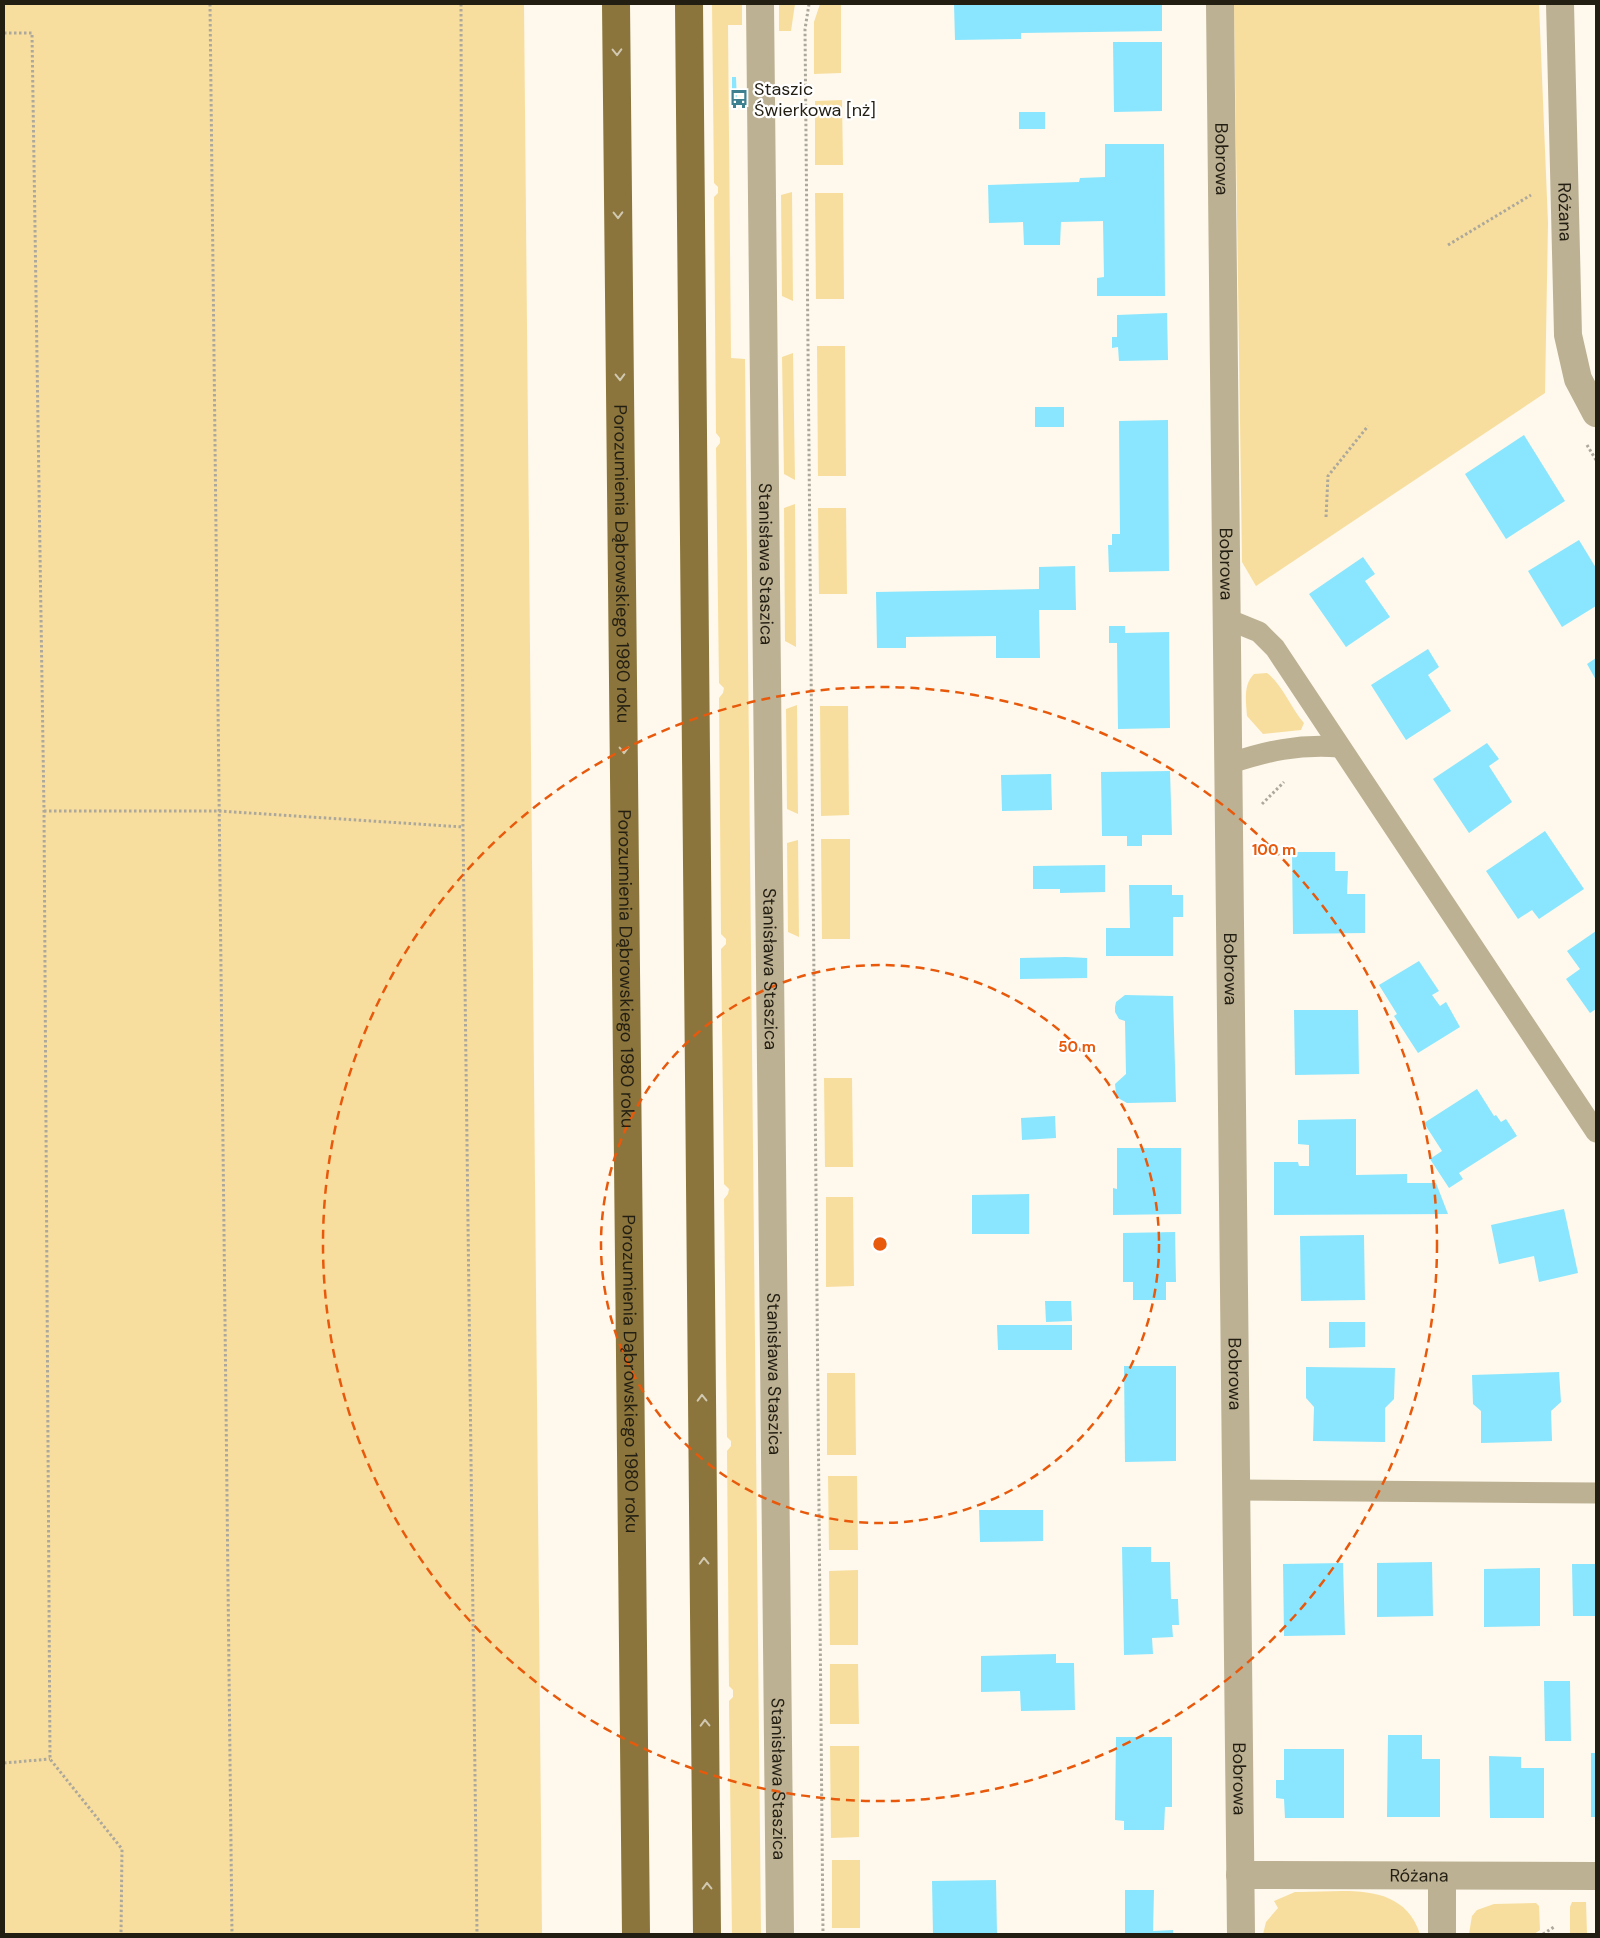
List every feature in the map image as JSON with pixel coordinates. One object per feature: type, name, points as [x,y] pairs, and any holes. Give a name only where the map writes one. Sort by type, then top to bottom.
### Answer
[{"type":"main road","name":"Porozumienia Dąbrowskiego 1980 roku","points":[[616,4],[636,1934]]},
{"type":"main road","points":[[689,4],[707,1934]]},
{"type":"street","name":"Stanisława Staszica","points":[[760,4],[780,1934]]},
{"type":"street","name":"Bobrowa","points":[[1220,4],[1241,1934]]},
{"type":"street","name":"Różana","points":[[1560,4],[1568,335],[1578,379],[1596,413]]},
{"type":"street","name":"Różana","points":[[1240,1875],[1596,1876]]},
{"type":"street","points":[[1442,1877],[1442,1934]]},
{"type":"lane","points":[[1227,619],[1260,632],[1275,648],[1596,1132]]},
{"type":"lane","points":[[1228,764],[1268,751],[1310,745],[1339,747]]},
{"type":"lane","points":[[1236,1490],[1596,1493]]},
{"type":"path","points":[[210,4],[232,1934]]},
{"type":"path","points":[[461,4],[463,827],[477,1934]]},
{"type":"path","points":[[809,4],[805,29],[823,1934]]},
{"type":"path","points":[[4,33],[32,33],[44,811],[50,1759],[122,1849],[121,1934]]},
{"type":"path","points":[[1448,245],[1538,190]]},
{"type":"path","points":[[1326,517],[1328,476],[1368,426]]},
{"type":"path","points":[[44,811],[219,811],[463,827]]},
{"type":"path","points":[[4,1763],[50,1759]]},
{"type":"path","points":[[1543,1934],[1554,1927]]},
{"type":"shaded area","points":[[4,4],[524,4],[542,1934],[4,1934]]},
{"type":"shaded area","points":[[712,4],[742,4],[742,25],[728,25],[731,358],[745,359],[761,1934],[732,1934],[729,1701],[733,1697],[733,1690],[729,1686],[727,1451],[731,1446],[731,1441],[727,1437],[724,1199],[729,1189],[724,1184],[721,949],[726,944],[726,939],[721,934],[719,698],[724,688],[719,683],[716,448],[720,443],[720,438],[716,433],[714,197],[718,193],[718,187],[714,183]]},
{"type":"shaded area","points":[[779,4],[795,4],[791,31],[779,31]]},
{"type":"shaded area","points":[[820,4],[841,4],[841,73],[814,74],[814,22]]},
{"type":"shaded area","points":[[1234,4],[1539,4],[1548,223],[1545,393],[1256,586],[1242,562]]},
{"type":"shaded area","points":[[842,100],[843,165],[815,165],[815,101]]},
{"type":"shaded area","points":[[792,192],[793,301],[782,296],[781,195]]},
{"type":"shaded area","points":[[815,193],[843,193],[844,299],[816,299]]},
{"type":"shaded area","points":[[817,346],[845,346],[846,476],[818,476]]},
{"type":"shaded area","points":[[793,353],[795,480],[784,474],[782,357]]},
{"type":"shaded area","points":[[795,504],[796,647],[785,641],[784,508]]},
{"type":"shaded area","points":[[818,508],[846,508],[847,594],[819,594]]},
{"type":"shaded area","points":[[1267,673],[1277,683],[1304,723],[1301,730],[1263,734],[1247,716],[1246,694],[1250,678],[1254,674]]},
{"type":"shaded area","points":[[797,705],[798,814],[787,809],[786,709]]},
{"type":"shaded area","points":[[820,706],[848,706],[849,815],[821,816]]},
{"type":"shaded area","points":[[821,839],[850,839],[850,939],[822,939]]},
{"type":"shaded area","points":[[798,840],[799,937],[788,932],[787,843]]},
{"type":"shaded area","points":[[824,1078],[852,1078],[853,1167],[825,1167]]},
{"type":"shaded area","points":[[826,1197],[853,1197],[854,1286],[826,1287]]},
{"type":"shaded area","points":[[827,1373],[855,1373],[856,1455],[827,1455]]},
{"type":"shaded area","points":[[828,1476],[857,1476],[858,1550],[829,1550]]},
{"type":"shaded area","points":[[858,1570],[858,1645],[830,1645],[829,1571]]},
{"type":"shaded area","points":[[830,1664],[858,1664],[859,1724],[830,1724]]},
{"type":"shaded area","points":[[830,1746],[859,1746],[859,1837],[831,1838]]},
{"type":"shaded area","points":[[832,1860],[860,1860],[860,1928],[832,1928]]},
{"type":"shaded area","points":[[1350,1891],[1385,1897],[1399,1904],[1411,1916],[1420,1934],[1263,1934],[1266,1922],[1278,1908],[1274,1901],[1295,1892]]},
{"type":"shaded area","points":[[1572,1902],[1586,1902],[1587,1934],[1570,1934],[1570,1907]]},
{"type":"shaded area","points":[[1536,1903],[1539,1906],[1540,1930],[1534,1934],[1469,1934],[1472,1916],[1477,1910],[1494,1904]]},
{"type":"building","points":[[954,4],[1162,4],[1162,31],[1021,33],[1021,39],[955,40]]},
{"type":"building","points":[[1113,42],[1162,42],[1162,111],[1114,112]]},
{"type":"building","points":[[732,77],[736,77],[737,102],[732,102]]},
{"type":"building","points":[[1019,112],[1045,112],[1045,129],[1019,129]]},
{"type":"building","points":[[1105,144],[1164,144],[1165,296],[1097,296],[1097,278],[1104,277],[1103,221],[1061,222],[1060,245],[1024,245],[1023,222],[989,223],[988,185],[1079,182],[1080,178],[1105,177]]},
{"type":"building","points":[[1167,313],[1168,360],[1119,361],[1118,347],[1112,348],[1112,337],[1117,337],[1117,315]]},
{"type":"building","points":[[1035,407],[1064,407],[1064,427],[1035,427]]},
{"type":"building","points":[[1168,420],[1169,571],[1109,572],[1108,545],[1112,545],[1112,534],[1120,534],[1119,421]]},
{"type":"building","points":[[1524,435],[1565,501],[1506,539],[1465,474]]},
{"type":"building","points":[[1579,540],[1596,568],[1596,606],[1562,627],[1528,571]]},
{"type":"building","points":[[1363,557],[1375,574],[1365,581],[1390,617],[1346,647],[1309,594]]},
{"type":"building","points":[[1075,566],[1076,610],[1039,610],[1040,658],[996,658],[996,636],[906,637],[906,648],[877,648],[876,592],[1039,589],[1039,567]]},
{"type":"building","points":[[1109,626],[1125,626],[1125,633],[1169,632],[1170,728],[1118,729],[1117,643],[1109,643]]},
{"type":"building","points":[[1428,649],[1439,667],[1428,675],[1451,711],[1406,740],[1371,685]]},
{"type":"building","points":[[1596,658],[1596,680],[1587,664]]},
{"type":"building","points":[[1487,743],[1499,759],[1489,766],[1512,802],[1469,833],[1433,779]]},
{"type":"building","points":[[1170,771],[1172,835],[1142,835],[1142,846],[1127,846],[1127,836],[1102,836],[1101,772]]},
{"type":"building","points":[[1051,774],[1052,810],[1002,811],[1001,775]]},
{"type":"building","points":[[1545,831],[1584,889],[1539,919],[1532,910],[1518,919],[1486,871]]},
{"type":"building","points":[[1292,852],[1335,852],[1335,871],[1348,871],[1347,894],[1365,894],[1365,933],[1293,934]]},
{"type":"building","points":[[1105,865],[1105,892],[1060,893],[1060,889],[1033,889],[1033,866]]},
{"type":"building","points":[[1129,885],[1172,885],[1172,895],[1183,895],[1183,917],[1173,917],[1173,956],[1106,956],[1106,928],[1130,928]]},
{"type":"building","points":[[1596,931],[1596,1009],[1590,1013],[1566,979],[1580,969],[1567,951]]},
{"type":"building","points":[[1020,958],[1087,958],[1087,978],[1020,979]]},
{"type":"building","points":[[1419,961],[1439,991],[1432,995],[1440,1006],[1446,1002],[1460,1027],[1418,1053],[1394,1016],[1397,1014],[1379,985]]},
{"type":"building","points":[[1125,995],[1173,996],[1176,1102],[1127,1103],[1118,1098],[1116,1094],[1115,1084],[1126,1074],[1125,1021],[1119,1019],[1115,1012],[1115,1007],[1116,1002]]},
{"type":"building","points":[[1294,1010],[1358,1010],[1359,1074],[1295,1075]]},
{"type":"building","points":[[1477,1089],[1494,1116],[1496,1115],[1501,1122],[1506,1119],[1517,1136],[1459,1173],[1463,1179],[1449,1188],[1430,1159],[1442,1151],[1424,1123]]},
{"type":"building","points":[[1055,1116],[1056,1138],[1022,1140],[1021,1118]]},
{"type":"building","points":[[1356,1119],[1356,1175],[1407,1174],[1407,1183],[1436,1183],[1448,1214],[1274,1215],[1274,1162],[1298,1162],[1299,1166],[1309,1166],[1309,1145],[1298,1144],[1298,1120]]},
{"type":"building","points":[[1117,1148],[1181,1148],[1181,1214],[1113,1215],[1113,1188],[1117,1189]]},
{"type":"building","points":[[1029,1194],[1029,1234],[972,1234],[972,1195]]},
{"type":"building","points":[[1564,1209],[1578,1273],[1539,1282],[1534,1256],[1499,1264],[1491,1225]]},
{"type":"building","points":[[1175,1232],[1176,1282],[1166,1282],[1166,1300],[1133,1300],[1133,1282],[1123,1282],[1123,1233]]},
{"type":"building","points":[[1364,1235],[1365,1300],[1301,1301],[1300,1236]]},
{"type":"building","points":[[1045,1301],[1071,1301],[1072,1321],[1046,1322]]},
{"type":"building","points":[[1329,1322],[1365,1322],[1365,1347],[1329,1348]]},
{"type":"building","points":[[997,1325],[1072,1325],[1072,1350],[998,1350]]},
{"type":"building","points":[[1124,1366],[1176,1366],[1176,1461],[1125,1462]]},
{"type":"building","points":[[1306,1367],[1395,1368],[1394,1399],[1385,1408],[1385,1442],[1313,1441],[1314,1407],[1306,1398]]},
{"type":"building","points":[[1559,1372],[1561,1402],[1551,1411],[1552,1441],[1481,1443],[1481,1411],[1473,1404],[1472,1375]]},
{"type":"building","points":[[979,1510],[1043,1510],[1043,1541],[980,1542]]},
{"type":"building","points":[[1122,1547],[1151,1547],[1151,1562],[1170,1562],[1171,1599],[1178,1599],[1179,1625],[1172,1625],[1173,1637],[1152,1638],[1153,1654],[1124,1655]]},
{"type":"building","points":[[1432,1562],[1433,1616],[1377,1617],[1377,1563]]},
{"type":"building","points":[[1343,1563],[1345,1635],[1284,1636],[1283,1564]]},
{"type":"building","points":[[1572,1564],[1596,1564],[1596,1616],[1573,1616]]},
{"type":"building","points":[[1540,1568],[1540,1626],[1484,1627],[1484,1569]]},
{"type":"building","points":[[1056,1654],[1056,1663],[1074,1663],[1075,1710],[1021,1711],[1020,1691],[981,1692],[981,1656]]},
{"type":"building","points":[[1544,1681],[1570,1681],[1571,1741],[1545,1741]]},
{"type":"building","points":[[1388,1735],[1422,1735],[1422,1759],[1440,1759],[1440,1817],[1387,1817]]},
{"type":"building","points":[[1116,1737],[1172,1737],[1172,1807],[1165,1807],[1164,1830],[1124,1830],[1124,1821],[1115,1820]]},
{"type":"building","points":[[1284,1749],[1344,1749],[1344,1818],[1285,1818],[1284,1799],[1276,1798],[1276,1780],[1284,1780]]},
{"type":"building","points":[[1591,1753],[1596,1753],[1596,1817],[1591,1817]]},
{"type":"building","points":[[1489,1756],[1521,1757],[1521,1768],[1544,1768],[1544,1818],[1490,1818]]},
{"type":"building","points":[[996,1880],[997,1934],[933,1934],[932,1881]]},
{"type":"building","points":[[1125,1890],[1154,1890],[1153,1931],[1173,1930],[1173,1934],[1125,1934]]},
{"type":"place","name":"Staszic Świerkowa [nż]","points":[[739,99]]}]
